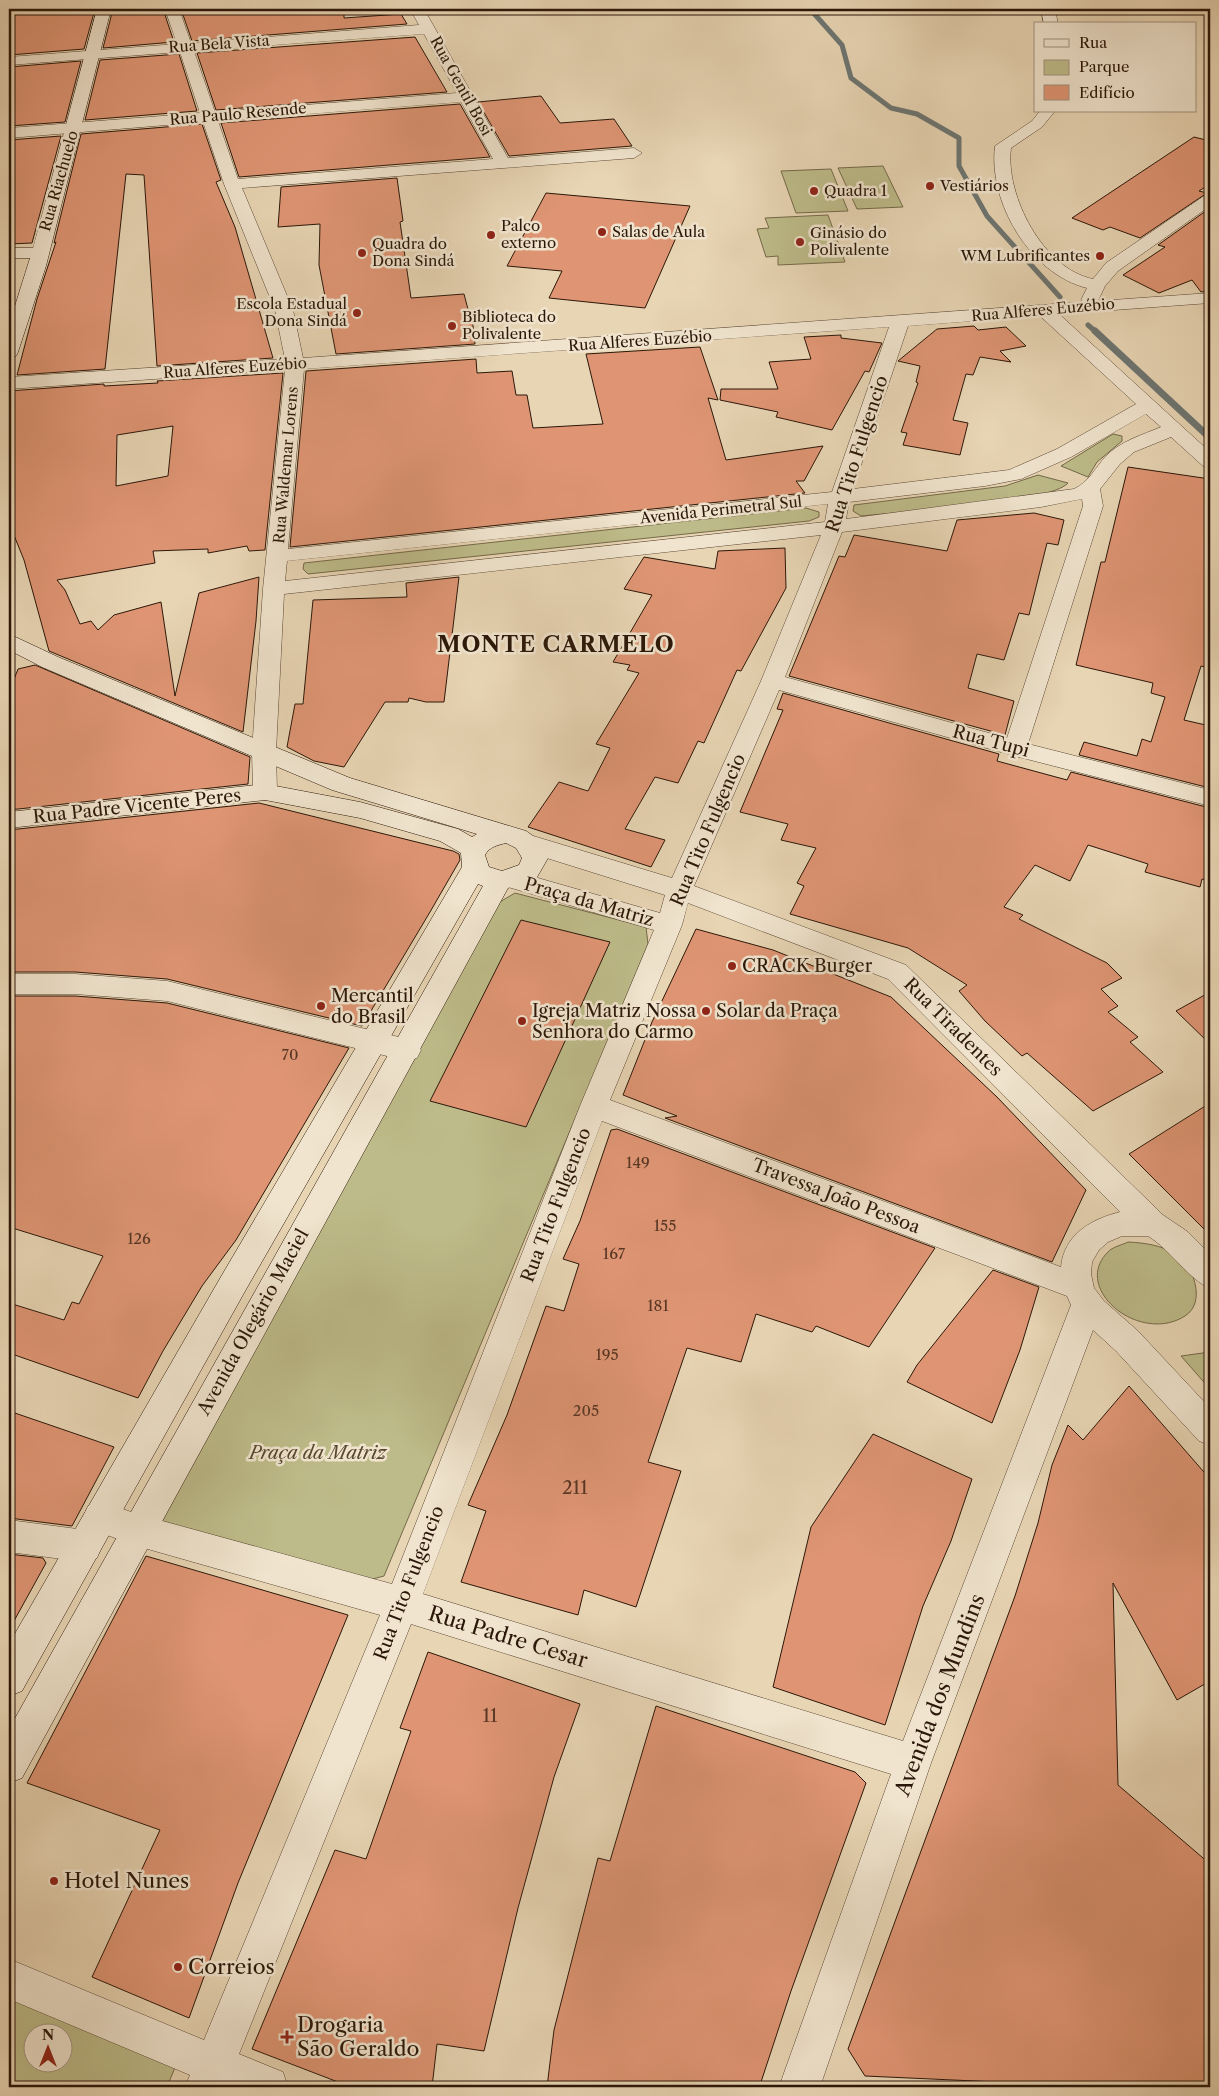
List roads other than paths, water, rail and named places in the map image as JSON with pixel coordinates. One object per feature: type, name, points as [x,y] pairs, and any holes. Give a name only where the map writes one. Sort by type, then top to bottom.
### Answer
[{"type":"street","name":"Rua Riachuelo","points":[[9,352],[38,259],[104,9]]},
{"type":"street","name":"Rua Waldemar Lorens","points":[[172,9],[232,184],[284,310],[295,364],[274,588],[264,751],[265,792]]},
{"type":"street","name":"Rua Gentil Bosi","points":[[418,9],[503,163]]},
{"type":"street","points":[[1048,9],[1051,22]]},
{"type":"street","name":"Rua Bela Vista","points":[[9,61],[184,46],[429,29]]},
{"type":"street","name":"Rua Paulo Resende","points":[[9,133],[468,97]]},
{"type":"street","points":[[1047,112],[1037,124],[1003,146],[1000,157],[1006,190],[1013,211],[1037,247],[1068,275],[1082,282],[1097,284]]},
{"type":"street","points":[[232,184],[634,153]]},
{"type":"street","points":[[1088,306],[1097,284],[1112,267],[1210,199]]},
{"type":"street","points":[[9,253],[38,259]]},
{"type":"street","points":[[9,266],[38,259]]},
{"type":"street","name":"Rua Alferes Euzébio","points":[[9,383],[900,322],[1210,298]]},
{"type":"street","points":[[1044,310],[1210,462]]},
{"type":"street","name":"Rua Tito Fulgencio","points":[[210,2076],[402,1604],[594,1106],[669,924],[680,890],[772,681],[834,527],[840,497],[900,322]]},
{"type":"street","name":"Avenida Perimetral Sul","points":[[278,556],[985,480],[1014,474],[1064,454],[1148,405]]},
{"type":"street","points":[[1015,748],[1093,506],[1090,489],[1113,460],[1126,448],[1174,429]]},
{"type":"street","points":[[1036,466],[1066,476],[1090,489]]},
{"type":"street","name":"Avenida Perimetral Sul","points":[[274,588],[834,527],[1041,501],[1079,494],[1090,489]]},
{"type":"street","name":"Rua Tiradentes","points":[[9,641],[50,662],[341,784],[520,837],[530,844],[680,890],[897,972],[1152,1224],[1182,1243],[1210,1275]]},
{"type":"street","name":"Rua Tupi","points":[[772,681],[1015,748],[1210,798]]},
{"type":"street","name":"Rua Padre Vicente Peres","points":[[9,820],[265,792],[360,810],[448,835],[489,869]]},
{"type":"street","points":[[506,834],[492,836],[481,841],[489,869],[528,872],[536,858],[530,844]]},
{"type":"street","name":"Praça da Matriz","points":[[489,869],[669,924]]},
{"type":"street","name":"Avenida Olegário Maciel","points":[[9,1678],[233,1284],[376,1041],[489,869]]},
{"type":"street","name":"Avenida Olegário Maciel","points":[[9,1765],[137,1530],[407,1050],[489,869]]},
{"type":"street","points":[[9,984],[75,984],[168,992],[407,1050]]},
{"type":"street","name":"Travessa João Pessoa","points":[[594,1106],[1082,1296]]},
{"type":"street","points":[[1152,1224],[1128,1223],[1106,1227],[1088,1238],[1077,1263],[1082,1296],[1210,1430]]},
{"type":"street","name":"Avenida dos Mundins","points":[[800,2087],[913,1763],[1082,1296]]},
{"type":"street","name":"Rua Padre Cesar","points":[[9,1536],[137,1530],[402,1604],[913,1763]]},
{"type":"street","points":[[9,1979],[210,2076],[268,2087]]},
{"type":"waterway","points":[[810,9],[842,45],[851,78],[891,108],[917,114],[959,138],[959,166],[987,216],[1060,297]]},
{"type":"waterway","points":[[1088,325],[1096,332]]},
{"type":"waterway","points":[[1095,331],[1210,438]]},
{"type":"place","name":"Vestiários","points":[[930,186]]},
{"type":"place","name":"Quadra 1","points":[[814,191]]},
{"type":"place","name":"Salas de Aula","points":[[602,232]]},
{"type":"place","name":"Palco externo","points":[[491,235]]},
{"type":"place","name":"Ginásio do Polivalente","points":[[800,242]]},
{"type":"place","name":"Quadra do Dona Sindá","points":[[362,253]]},
{"type":"place","name":"WM Lubrificantes","points":[[1100,256]]},
{"type":"place","name":"Escola Estadual Dona Sindá","points":[[357,313]]},
{"type":"place","name":"Biblioteca do Polivalente","points":[[452,326]]},
{"type":"place","name":"CRACK Burger","points":[[732,966]]},
{"type":"place","name":"Mercantil do Brasil","points":[[321,1006]]},
{"type":"place","name":"Solar da Praça","points":[[706,1011]]},
{"type":"place","name":"Igreja Matriz Nossa Senhora do Carmo","points":[[522,1021]]},
{"type":"place","name":"Hotel Nunes","points":[[54,1881]]},
{"type":"place","name":"Correios","points":[[178,1967]]},
{"type":"place","name":"Drogaria São Geraldo","points":[[287,2037]]},
{"type":"district","name":"MONTE CARMELO","points":[[556,644]]}]
